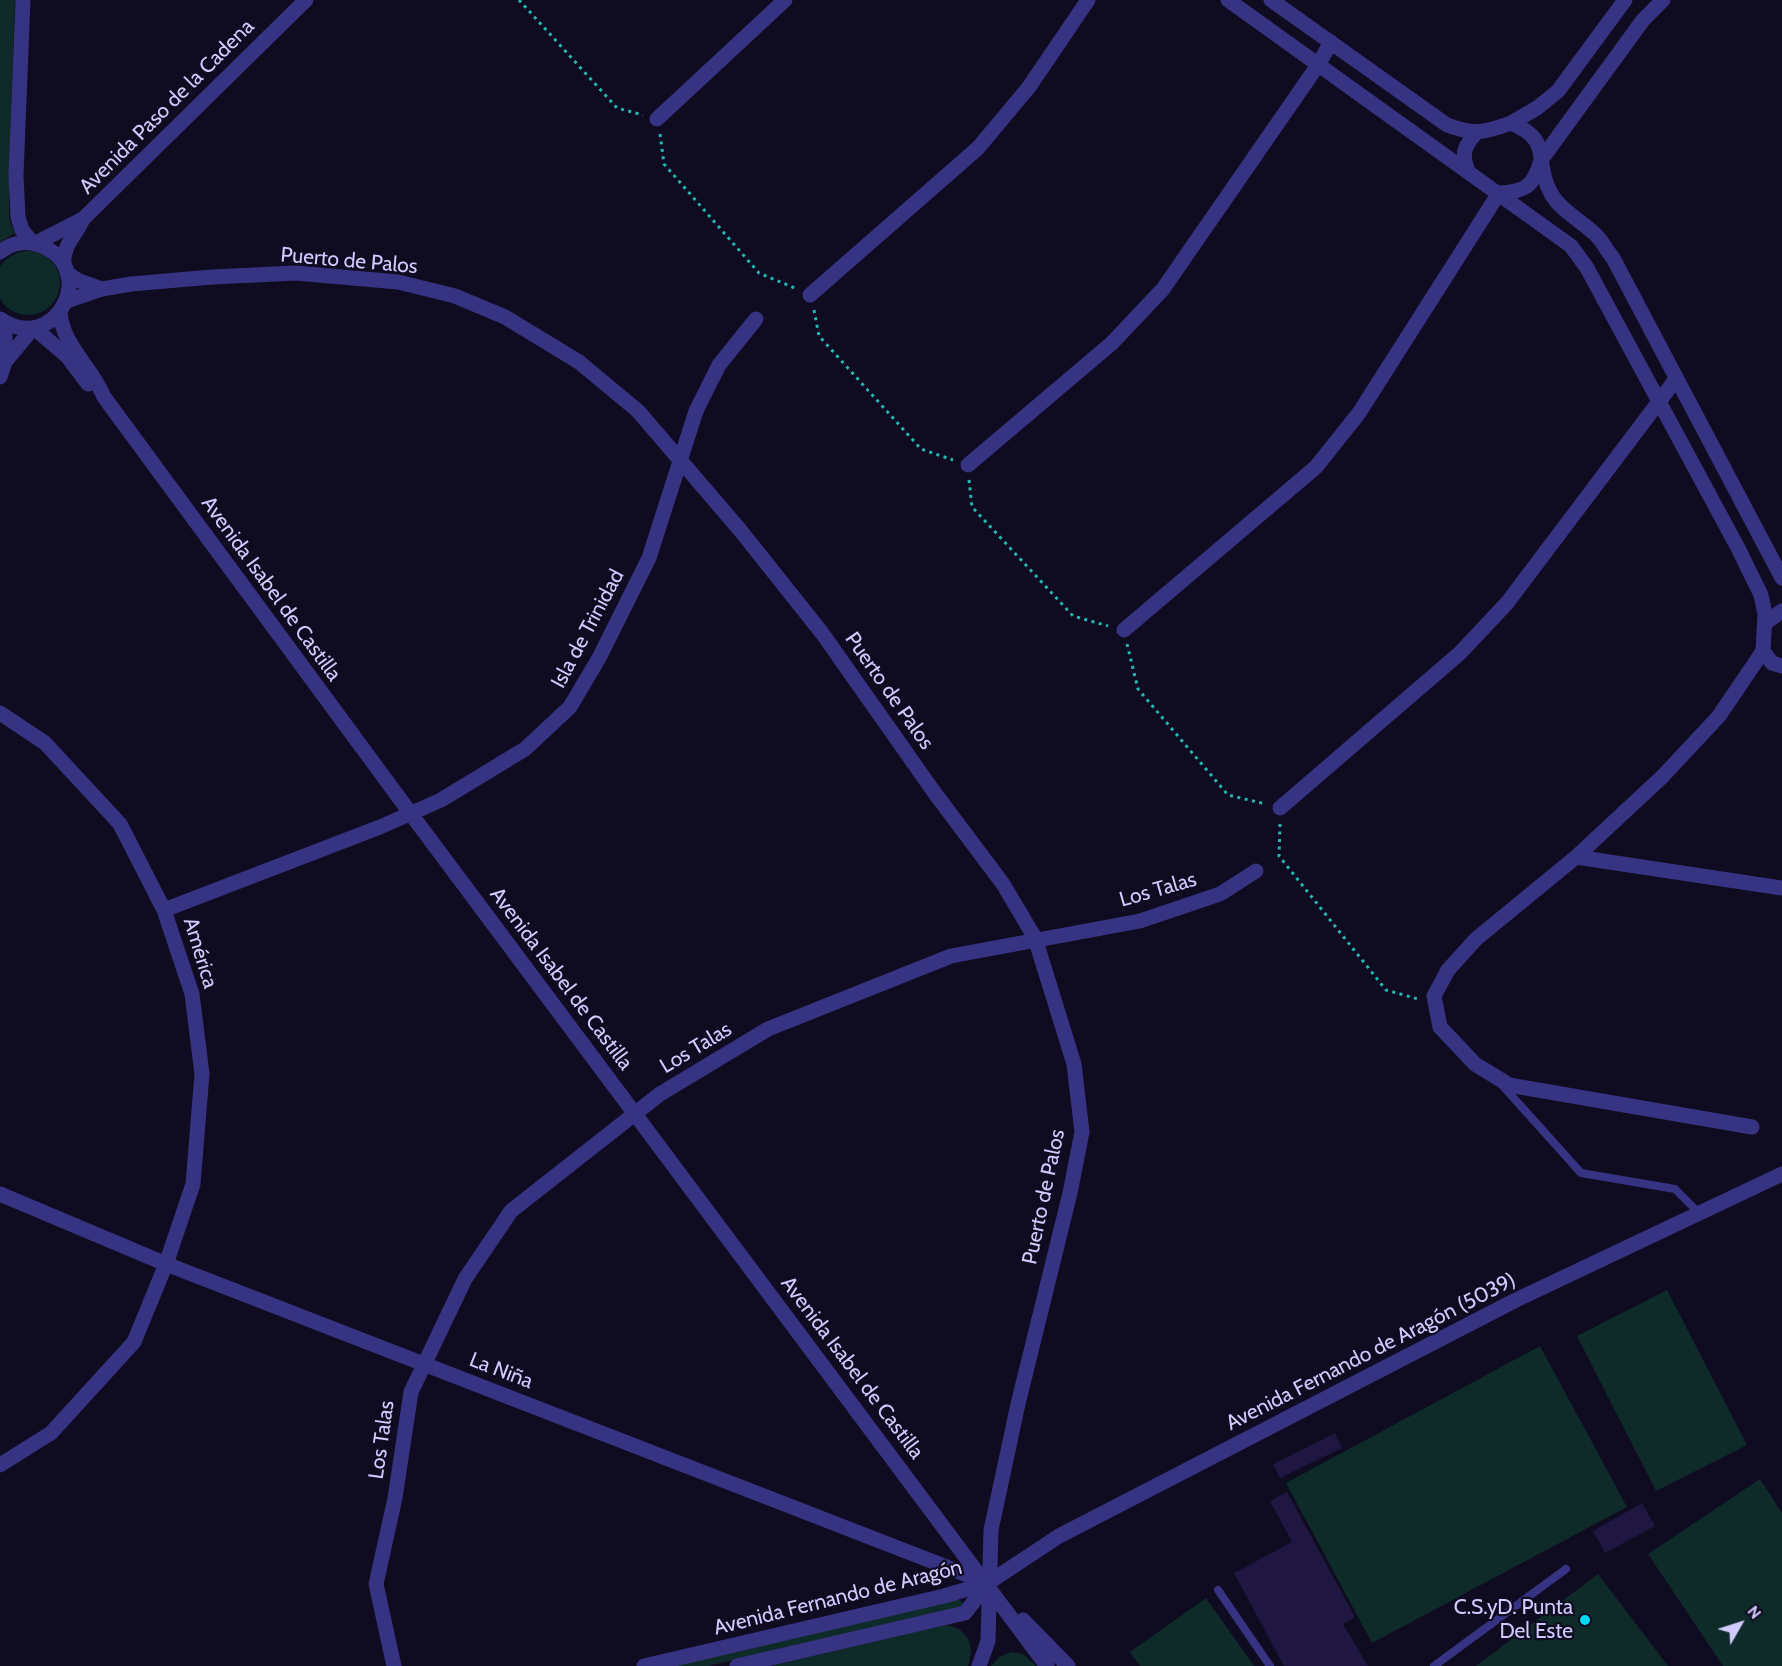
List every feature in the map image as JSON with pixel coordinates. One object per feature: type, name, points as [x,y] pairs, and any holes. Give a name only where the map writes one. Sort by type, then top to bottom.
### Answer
[{"type":"street","points":[[23,0],[16,175],[18,217],[22,230],[34,243],[57,255],[77,280],[102,289]]},
{"type":"street","name":"Avenida Paso de la Cadena","points":[[63,307],[69,292],[63,255],[83,219],[306,0]]},
{"type":"street","points":[[657,119],[785,0]]},
{"type":"street","points":[[810,295],[978,148],[1029,87],[1088,0]]},
{"type":"street","points":[[1228,0],[1571,246],[1587,268],[1761,595],[1765,623],[1763,651],[1719,716],[1662,777],[1576,857],[1476,939],[1448,970],[1434,996],[1440,1027],[1475,1064],[1509,1085],[1752,1127]]},
{"type":"street","points":[[1271,0],[1447,125],[1469,133],[1511,123],[1537,108],[1558,91],[1625,0]]},
{"type":"street","points":[[1498,193],[1519,192],[1530,184],[1538,172],[1541,160],[1643,20],[1663,0]]},
{"type":"street","points":[[968,465],[1112,343],[1163,289],[1318,65],[1330,42]]},
{"type":"street","points":[[1511,123],[1528,130],[1536,140],[1552,196],[1598,236],[1613,258],[1782,578]]},
{"type":"street","points":[[1468,171],[1463,157],[1465,145],[1477,132]]},
{"type":"street","points":[[1124,630],[1316,467],[1359,413],[1498,193]]},
{"type":"street","name":"Avenida Paso de la Cadena","points":[[0,252],[11,245],[34,243],[83,219]]},
{"type":"street","name":"Puerto de Palos","points":[[3,369],[33,328],[53,319],[63,307],[102,289],[131,284],[296,273],[398,282],[455,296],[505,317],[579,362],[638,411],[680,456],[822,633],[934,792],[1003,884],[1035,938],[1074,1064],[1082,1132],[1070,1193],[1018,1404],[991,1530],[988,1641],[979,1666]]},
{"type":"street","points":[[63,307],[65,335],[97,380],[104,398]]},
{"type":"street","points":[[3,369],[1,319],[21,328],[33,328],[51,340],[90,386],[104,398]]},
{"type":"street","name":"Isla de Trinidad","points":[[164,910],[411,814],[441,800],[525,749],[570,707],[599,658],[649,558],[696,411],[719,365],[756,320]]},
{"type":"street","points":[[1280,808],[1460,653],[1507,603],[1676,379]]},
{"type":"street","name":"Avenida Isabel de Castilla","points":[[104,398],[411,814],[988,1583],[1047,1666]]},
{"type":"street","points":[[1765,623],[1782,611]]},
{"type":"street","points":[[1763,651],[1772,663],[1782,666]]},
{"type":"street","name":"América","points":[[0,713],[45,743],[120,824],[164,910],[192,994],[202,1074],[193,1184],[166,1264],[134,1342],[51,1433],[0,1465]]},
{"type":"street","points":[[1576,857],[1782,888]]},
{"type":"street","name":"Los Talas","points":[[394,1666],[376,1584],[395,1498],[411,1392],[465,1279],[512,1211],[660,1094],[768,1029],[951,956],[1035,938],[1140,921],[1220,894],[1256,871]]},
{"type":"street","name":"Avenida Fernando de Aragón (5039)","points":[[988,1583],[1059,1536],[1516,1300],[1782,1174]]},
{"type":"street","name":"La Niña","points":[[0,1194],[166,1264],[988,1583]]},
{"type":"street","name":"Avenida Isabel de Castilla","points":[[988,1583],[1068,1666]]},
{"type":"street","name":"Avenida Fernando de Aragón","points":[[644,1666],[944,1596],[988,1583]]},
{"type":"street","name":"Avenida Fernando de Aragón","points":[[737,1666],[965,1613],[988,1583]]},
{"type":"lane","points":[[1493,1075],[1581,1173],[1675,1189],[1700,1213]]},
{"type":"lane","points":[[1434,1666],[1566,1569]]},
{"type":"lane","points":[[1218,1590],[1270,1666]]},
{"type":"path","points":[[519,0],[617,108],[657,119],[664,164],[759,273],[810,295],[819,336],[921,449],[968,465],[972,507],[1066,608],[1074,616],[1124,630],[1138,689],[1228,795],[1280,808],[1279,856],[1386,990],[1436,1005]]},
{"type":"green space","points":[[0,0],[15,0],[9,219],[15,233],[0,242]]},
{"type":"green space","points":[[28,251],[46,257],[54,265],[60,283],[54,301],[46,309],[28,315],[10,309],[2,301],[-4,283],[2,265],[10,257]]},
{"type":"green space","points":[[1667,1290],[1747,1445],[1656,1491],[1577,1336]]},
{"type":"green space","points":[[1540,1346],[1627,1507],[1372,1643],[1286,1483]]},
{"type":"green space","points":[[1760,1479],[1782,1513],[1782,1666],[1723,1666],[1648,1554]]},
{"type":"green space","name":"C.S.yD. Punta Del Este","points":[[1598,1574],[1668,1666],[1476,1666]]},
{"type":"green space","points":[[1206,1598],[1254,1666],[1140,1666],[1130,1652]]},
{"type":"green space","points":[[958,1599],[963,1603],[960,1607],[708,1666],[674,1666]]},
{"type":"green space","points":[[945,1625],[959,1630],[968,1639],[971,1651],[968,1666],[771,1666]]},
{"type":"green space","points":[[1011,1652],[1023,1654],[1036,1666],[991,1666],[999,1657]]},
{"type":"building","points":[[1335,1433],[1342,1448],[1280,1478],[1273,1464]]},
{"type":"building","points":[[1287,1492],[1355,1617],[1343,1624],[1368,1666],[1284,1666],[1234,1573],[1292,1542],[1270,1501]]},
{"type":"building","points":[[1642,1503],[1655,1526],[1605,1553],[1593,1531]]},
{"type":"place","name":"C.S.yD. Punta Del Este","points":[[1585,1620]]}]
